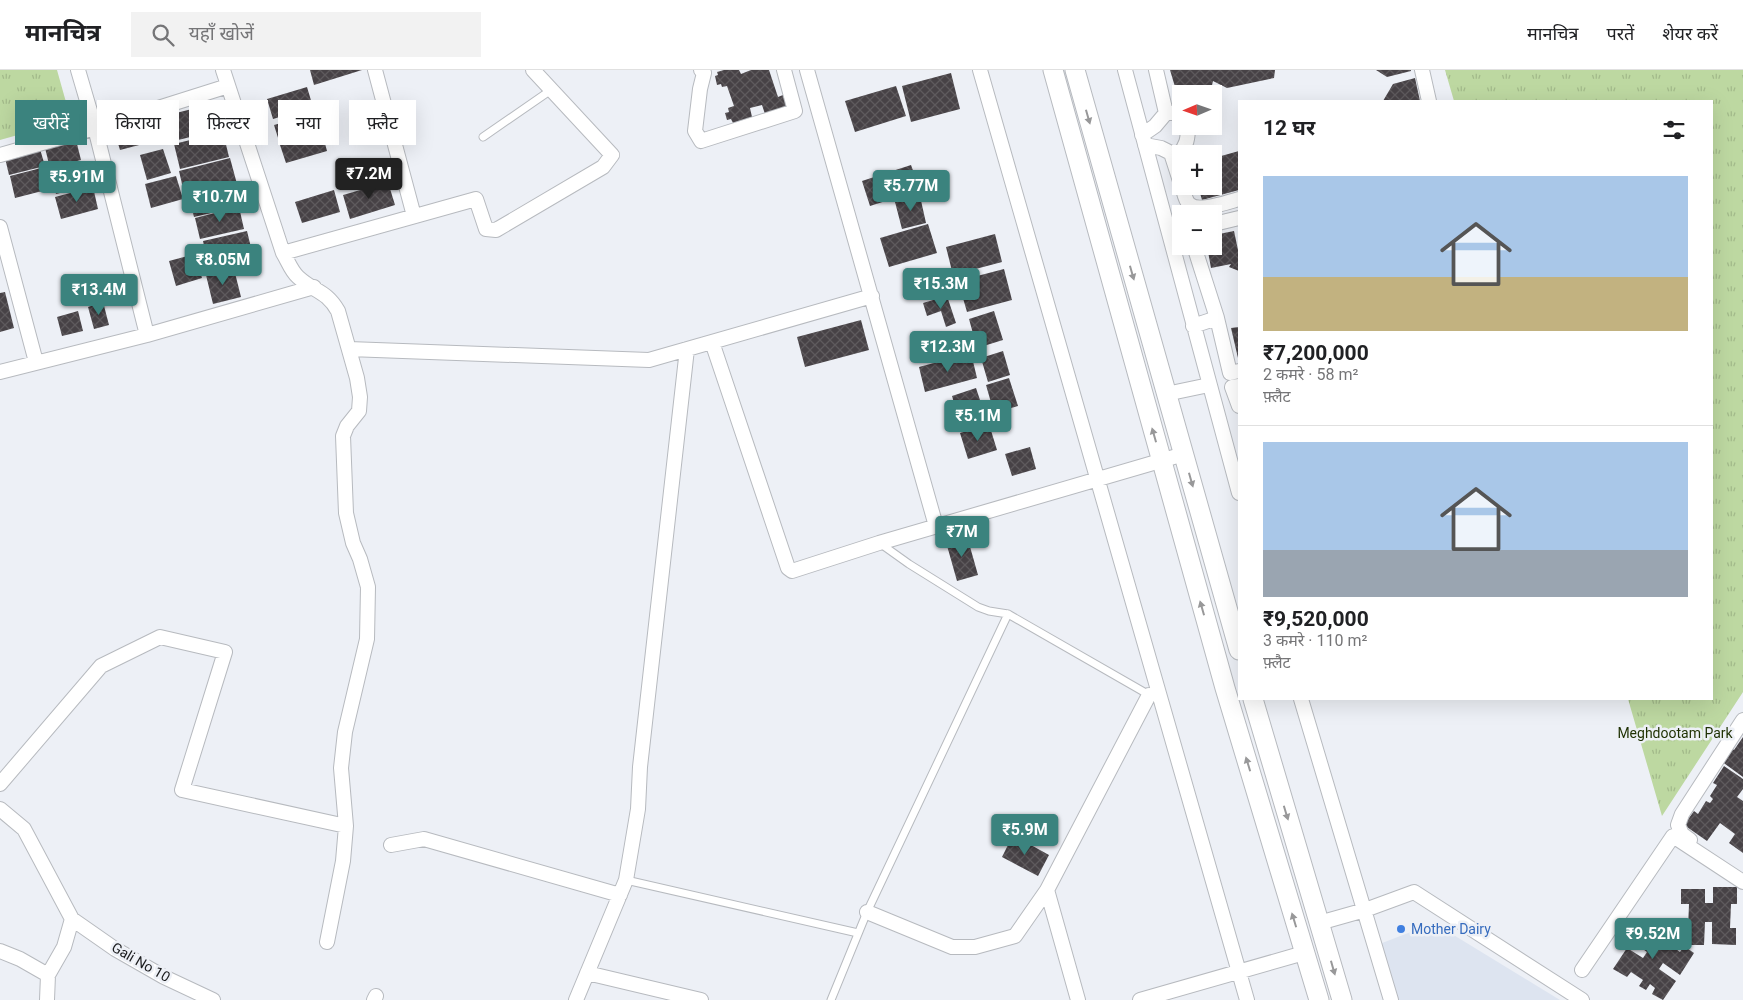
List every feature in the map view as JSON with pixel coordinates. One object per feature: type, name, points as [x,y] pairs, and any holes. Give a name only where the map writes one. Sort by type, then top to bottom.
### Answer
[{"type":"street","points":[[78,70],[95,128],[148,335]]},
{"type":"street","points":[[223,70],[283,253],[292,271],[300,279],[324,293],[333,302],[338,311],[360,397],[359,411],[347,426],[343,436],[346,513],[353,543],[368,587],[367,639],[345,732],[341,768],[346,826],[343,862],[327,942]]},
{"type":"street","points":[[375,70],[414,216]]},
{"type":"street","points":[[283,253],[476,199],[486,229],[496,230],[603,167],[612,155],[533,70]]},
{"type":"street","points":[[701,70],[704,73],[695,131],[702,141],[817,104]]},
{"type":"street","points":[[784,70],[796,111]]},
{"type":"street","points":[[807,70],[936,526]]},
{"type":"street","points":[[980,70],[1247,1000]]},
{"type":"street","points":[[1052,70],[1225,688],[1319,1000]]},
{"type":"street","points":[[1075,70],[1238,646]]},
{"type":"street","points":[[1125,70],[1209,385],[1238,484]]},
{"type":"street","points":[[1156,70],[1166,113]]},
{"type":"street","points":[[1422,70],[1429,100]]},
{"type":"street","points":[[0,155],[95,128],[228,86]]},
{"type":"street","points":[[1144,140],[1166,113],[1172,113]]},
{"type":"street","points":[[1144,140],[1178,155],[1184,149],[1188,135]]},
{"type":"street","points":[[1185,195],[1188,203],[1194,208],[1238,199]]},
{"type":"street","points":[[1222,222],[1238,218]]},
{"type":"street","points":[[0,227],[6,272],[36,362]]},
{"type":"street","points":[[1197,255],[1217,318],[1230,373],[1238,371]]},
{"type":"street","points":[[1184,292],[1206,285]]},
{"type":"street","points":[[0,372],[148,335],[314,287]]},
{"type":"street","points":[[349,349],[649,360],[872,296]]},
{"type":"street","points":[[1193,326],[1217,318]]},
{"type":"street","points":[[712,342],[788,568],[792,571],[879,543],[1184,454]]},
{"type":"street","points":[[576,1000],[626,880],[638,809],[640,767],[687,349]]},
{"type":"street","points":[[1166,394],[1209,385]]},
{"type":"street","points":[[1238,386],[1232,387],[1238,403]]},
{"type":"street","points":[[0,784],[101,666],[160,637],[225,652],[182,790],[346,826]]},
{"type":"street","points":[[866,912],[952,947],[976,947],[1015,936],[1047,890],[1149,695]]},
{"type":"street","points":[[1253,700],[1342,1000]]},
{"type":"street","points":[[1301,700],[1391,1000]]},
{"type":"street","points":[[1743,720],[1682,814],[1678,825],[1682,834],[1743,873]]},
{"type":"street","points":[[0,809],[24,829],[72,919],[64,947],[48,975],[47,1000]]},
{"type":"street","points":[[1582,970],[1673,836],[1743,882]]},
{"type":"street","points":[[391,845],[424,839],[620,895]]},
{"type":"street","points":[[1047,890],[1078,1000]]},
{"type":"street","points":[[1319,923],[1365,910],[1414,892],[1582,1000]]},
{"type":"street","name":"Gali No 10","points":[[72,919],[115,949],[213,1000]]},
{"type":"street","points":[[0,951],[20,959],[48,975]]},
{"type":"street","points":[[1142,1000],[1304,953]]},
{"type":"street","points":[[587,973],[701,1000]]},
{"type":"lane","points":[[484,137],[551,90]]},
{"type":"lane","points":[[879,543],[978,607],[1008,614],[1162,702]]},
{"type":"lane","points":[[832,1000],[866,912],[1008,614]]},
{"type":"lane","points":[[626,880],[858,933]]},
{"type":"shaded area","points":[[1434,923],[1560,1000],[1398,1000],[1377,945]]},
{"type":"green space","points":[[0,70],[57,70],[65,100],[15,100],[15,136],[0,140]]},
{"type":"green space","name":"Meghdootam Park","points":[[1445,70],[1743,70],[1743,692],[1662,816],[1628,700],[1713,700],[1713,100],[1454,100]]},
{"type":"building","points":[[310,70],[362,70],[314,85]]},
{"type":"building","points":[[739,70],[741,74],[751,70],[769,70],[778,97],[783,95],[787,107],[765,114],[762,105],[750,108],[752,117],[733,123],[731,119],[727,120],[725,113],[729,112],[728,108],[734,106],[727,86],[717,85],[715,76],[718,75],[717,72]]},
{"type":"building","points":[[1170,70],[1275,70],[1274,78],[1227,88],[1213,81],[1212,85],[1174,85]]},
{"type":"building","points":[[1376,70],[1411,70],[1411,71],[1387,77]]},
{"type":"building","points":[[951,73],[960,109],[911,122],[902,86]]},
{"type":"building","points":[[1415,78],[1420,100],[1384,100],[1393,84]]},
{"type":"building","points":[[896,86],[906,116],[855,132],[845,101]]},
{"type":"building","points":[[307,87],[311,100],[278,100],[278,118],[273,119],[267,99]]},
{"type":"building","points":[[189,110],[189,137],[179,140],[179,112]]},
{"type":"building","points":[[278,124],[278,138],[274,125]]},
{"type":"building","points":[[189,140],[189,145],[226,145],[229,157],[180,169],[174,145],[179,145],[179,143]]},
{"type":"building","points":[[57,145],[77,145],[81,160],[50,168],[45,148]]},
{"type":"building","points":[[118,145],[139,145],[120,150]]},
{"type":"building","points":[[280,145],[325,145],[327,151],[286,163]]},
{"type":"building","points":[[40,149],[45,166],[9,175],[5,158]]},
{"type":"building","points":[[163,149],[171,173],[147,180],[140,155]]},
{"type":"building","points":[[1238,151],[1238,190],[1222,195],[1222,156]]},
{"type":"building","points":[[230,158],[237,184],[185,197],[179,171]]},
{"type":"building","points":[[911,165],[920,190],[870,206],[862,181]]},
{"type":"building","points":[[45,167],[50,189],[15,198],[10,176]]},
{"type":"building","points":[[70,167],[76,189],[56,194],[50,172]]},
{"type":"building","points":[[176,176],[183,199],[151,208],[145,184]]},
{"type":"building","points":[[388,182],[395,205],[350,219],[343,195]]},
{"type":"building","points":[[236,186],[241,206],[194,217],[189,197]]},
{"type":"building","points":[[93,187],[98,209],[61,219],[55,197]]},
{"type":"building","points":[[334,190],[340,212],[302,223],[295,202]]},
{"type":"building","points":[[1201,195],[1220,195],[1202,200]]},
{"type":"building","points":[[920,196],[926,223],[902,229],[895,202]]},
{"type":"building","points":[[239,207],[244,229],[200,239],[195,218]]},
{"type":"building","points":[[928,224],[937,253],[889,267],[880,238]]},
{"type":"building","points":[[247,231],[254,260],[209,270],[203,241]]},
{"type":"building","points":[[1234,231],[1238,250],[1238,271],[1229,267],[1231,264],[1211,268],[1209,255],[1222,255],[1222,233]]},
{"type":"building","points":[[995,234],[1002,262],[953,275],[946,247]]},
{"type":"building","points":[[195,254],[202,278],[176,286],[169,261]]},
{"type":"building","points":[[234,269],[241,297],[213,304],[206,275]]},
{"type":"building","points":[[1004,269],[1012,300],[967,312],[958,281]]},
{"type":"building","points":[[5,292],[14,328],[0,332],[0,293]]},
{"type":"building","points":[[947,296],[956,323],[946,327],[941,311],[927,316],[923,303]]},
{"type":"building","points":[[103,302],[109,325],[94,329],[88,307]]},
{"type":"building","points":[[78,311],[83,331],[62,336],[57,317]]},
{"type":"building","points":[[994,311],[1003,340],[977,348],[969,319]]},
{"type":"building","points":[[861,320],[869,350],[805,367],[797,337]]},
{"type":"building","points":[[1238,327],[1238,358],[1231,328]]},
{"type":"building","points":[[1003,351],[1010,375],[988,382],[981,358]]},
{"type":"building","points":[[971,353],[977,378],[925,392],[919,367]]},
{"type":"building","points":[[1009,378],[1018,406],[994,413],[986,385]]},
{"type":"building","points":[[976,388],[985,415],[960,423],[952,396]]},
{"type":"building","points":[[989,424],[997,450],[968,459],[960,433]]},
{"type":"building","points":[[1030,447],[1036,469],[1012,476],[1005,454]]},
{"type":"building","points":[[967,536],[978,575],[957,581],[946,542]]},
{"type":"building","points":[[1743,737],[1743,777],[1721,761],[1730,747],[1734,750]]},
{"type":"building","points":[[1724,766],[1743,779],[1743,789],[1737,797],[1743,801],[1743,853],[1729,843],[1735,834],[1720,823],[1707,841],[1684,825],[1694,811],[1698,814],[1706,801],[1710,803],[1713,799],[1710,796],[1717,785],[1713,783]]},
{"type":"building","points":[[1013,835],[1049,855],[1038,876],[1002,857]]},
{"type":"building","points":[[1713,887],[1737,887],[1737,904],[1731,904],[1730,928],[1736,928],[1736,945],[1712,944],[1712,922],[1705,922],[1704,945],[1681,945],[1681,929],[1688,929],[1689,904],[1681,904],[1681,889],[1705,889],[1705,903],[1713,903]]},
{"type":"building","points":[[1644,918],[1658,928],[1655,932],[1667,941],[1670,938],[1676,942],[1673,947],[1680,952],[1684,946],[1694,953],[1680,975],[1663,963],[1659,969],[1676,981],[1663,1000],[1652,994],[1655,988],[1650,984],[1646,990],[1639,986],[1643,980],[1631,972],[1627,977],[1613,969],[1627,948],[1643,958],[1647,952],[1629,939]]},
{"type":"place","name":"Mother Dairy","points":[[1401,929]]}]
